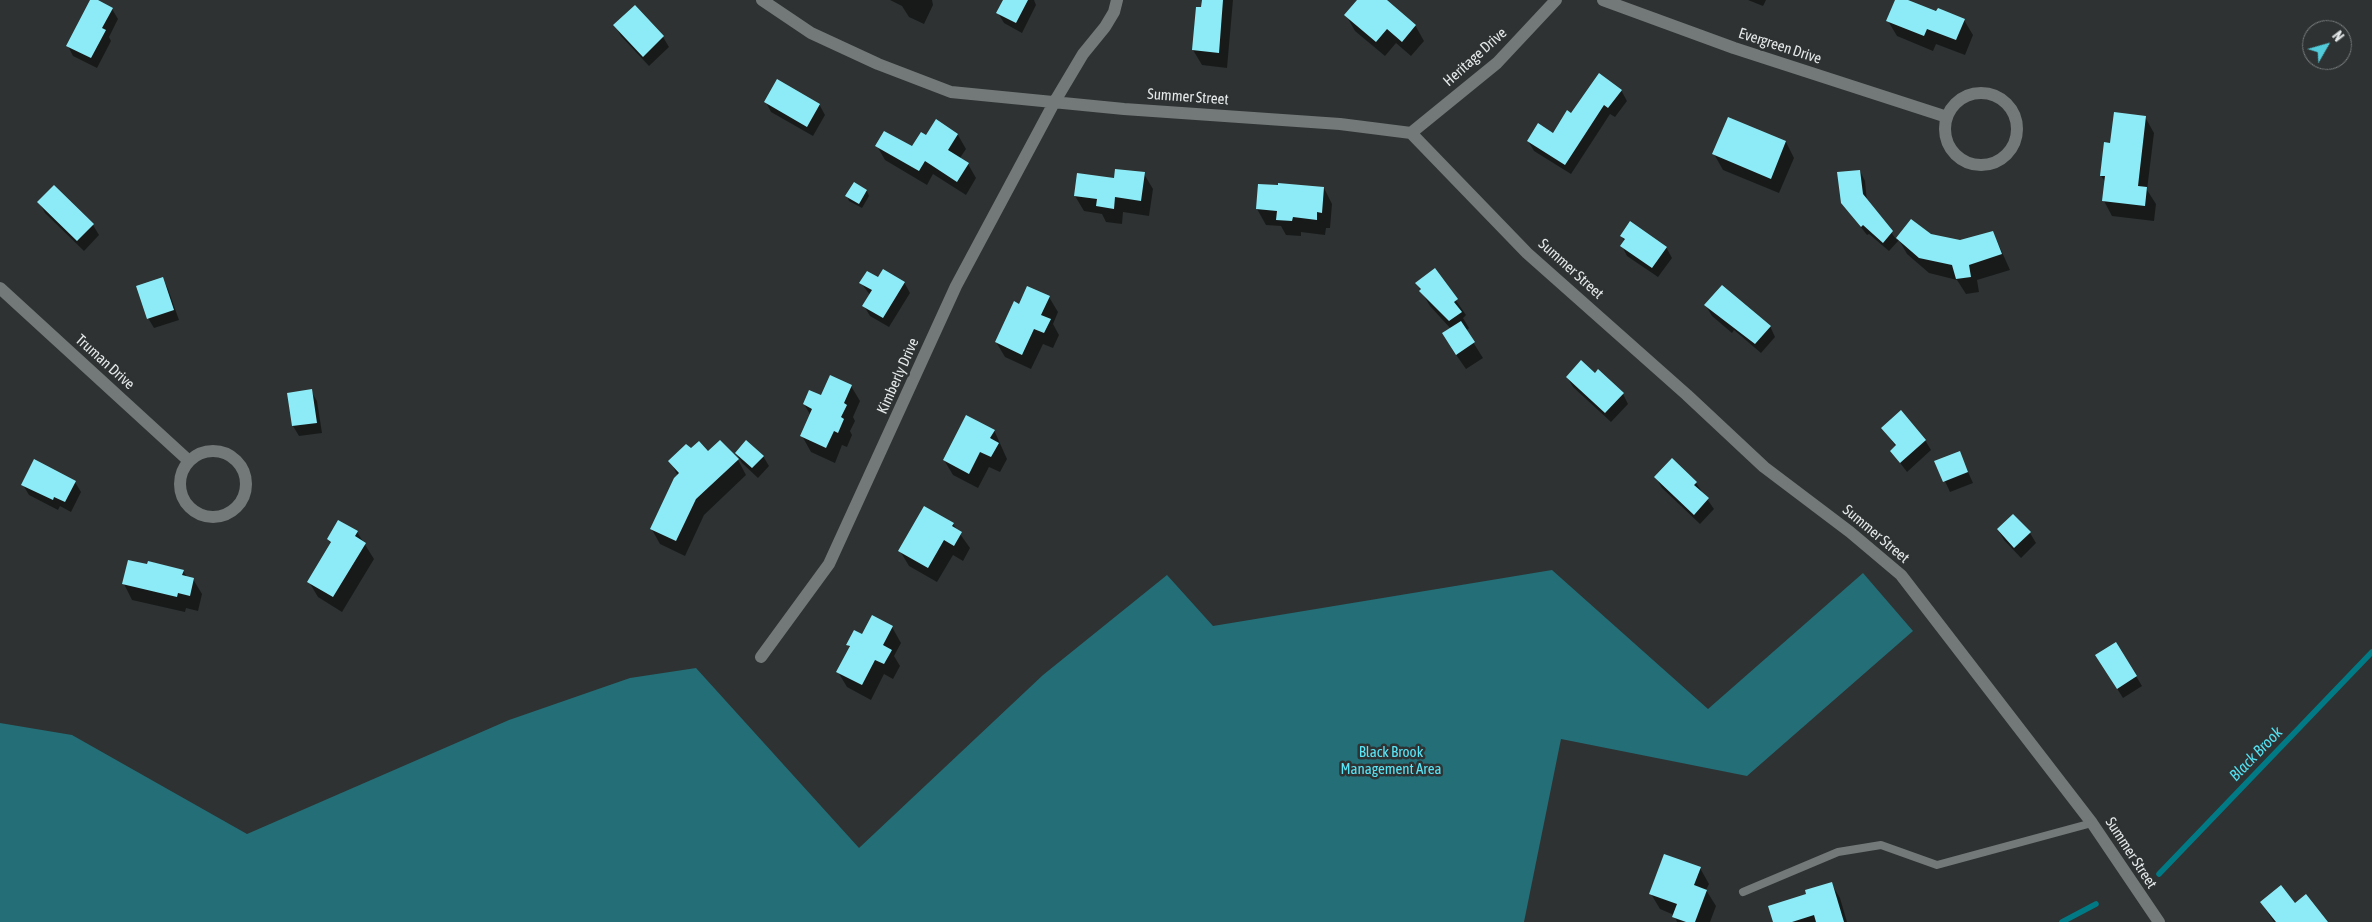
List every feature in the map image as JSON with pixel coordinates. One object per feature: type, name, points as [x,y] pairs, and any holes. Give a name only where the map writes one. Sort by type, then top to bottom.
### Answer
[{"type":"street","name":"Summer Street","points":[[762,0],[811,33],[878,64],[951,92],[1124,109],[1340,124],[1411,133],[1527,253],[1764,467],[1850,532],[1901,575],[2092,823],[2159,922]]},
{"type":"street","points":[[1055,101],[1083,54],[1105,27],[1114,12],[1117,0]]},
{"type":"street","name":"Heritage Drive","points":[[1411,133],[1497,63],[1556,0]]},
{"type":"street","name":"Evergreen Drive","points":[[1604,0],[1734,48],[1947,118]]},
{"type":"street","points":[[1992,95],[2005,103],[2014,116],[2017,132],[2015,140],[2011,148],[1999,160],[1983,165],[1966,162],[1952,151],[1948,143],[1946,135],[1947,118],[1956,104],[1969,96],[1992,95]]},
{"type":"street","name":"Kimberly Drive","points":[[760,657],[829,564],[956,286],[1055,101]]},
{"type":"street","name":"Truman Drive","points":[[0,288],[189,461]]},
{"type":"street","points":[[216,450],[236,458],[245,471],[247,486],[241,504],[230,514],[217,518],[205,517],[188,506],[181,494],[180,477],[189,461],[201,452],[216,450]]},
{"type":"lane","points":[[1743,892],[1838,852],[1881,845],[1938,865],[2092,823]]},
{"type":"green space","name":"Black Brook Management Area","points":[[1552,570],[1708,709],[1863,573],[1913,631],[1747,776],[1561,739],[1524,922],[0,922],[0,723],[72,735],[247,834],[509,720],[630,678],[696,668],[859,848],[1043,675],[1167,575],[1213,626]]},
{"type":"building","points":[[90,0],[98,0],[113,8],[102,28],[106,30],[91,58],[66,46]]},
{"type":"building","points":[[1003,0],[1028,0],[1016,23],[996,13]]},
{"type":"building","points":[[1202,0],[1223,0],[1219,53],[1192,50],[1196,7],[1201,7]]},
{"type":"building","points":[[1357,0],[1387,0],[1416,25],[1402,42],[1387,29],[1376,42],[1344,15]]},
{"type":"building","points":[[1895,0],[1908,0],[1936,11],[1938,8],[1965,19],[1956,40],[1927,29],[1924,36],[1886,21]]},
{"type":"building","points":[[635,5],[664,36],[643,57],[613,25]]},
{"type":"building","points":[[1599,73],[1622,90],[1608,108],[1604,105],[1565,165],[1527,141],[1538,123],[1553,133],[1567,110],[1571,113]]},
{"type":"building","points":[[777,79],[820,104],[807,127],[764,102]]},
{"type":"building","points":[[2114,112],[2146,116],[2138,186],[2147,187],[2145,206],[2102,201],[2105,176],[2100,176],[2104,142],[2110,143]]},
{"type":"building","points":[[1728,117],[1786,141],[1771,179],[1712,154]]},
{"type":"building","points":[[936,119],[958,134],[948,150],[969,163],[957,182],[925,161],[919,171],[875,146],[884,131],[912,146],[921,132],[926,135]]},
{"type":"building","points":[[1115,169],[1145,172],[1141,201],[1115,197],[1114,209],[1096,206],[1097,199],[1074,196],[1077,173],[1114,178]]},
{"type":"building","points":[[1860,170],[1863,194],[1893,231],[1883,243],[1863,225],[1861,227],[1841,203],[1837,172]]},
{"type":"building","points":[[854,182],[867,190],[859,204],[845,196]]},
{"type":"building","points":[[1278,183],[1324,187],[1322,213],[1317,212],[1317,220],[1293,217],[1292,221],[1276,220],[1277,211],[1256,209],[1258,184],[1278,185]]},
{"type":"building","points":[[54,185],[94,224],[77,241],[37,202]]},
{"type":"building","points":[[1911,219],[1931,234],[1960,240],[1993,231],[2002,254],[1969,265],[1971,277],[1956,279],[1952,265],[1919,258],[1896,238]]},
{"type":"building","points":[[1630,221],[1667,247],[1652,268],[1620,246],[1625,239],[1620,236]]},
{"type":"building","points":[[1435,268],[1458,299],[1454,302],[1462,312],[1449,321],[1419,291],[1421,289],[1415,283]]},
{"type":"building","points":[[883,269],[905,282],[883,318],[862,306],[872,290],[859,283],[867,271],[878,277]]},
{"type":"building","points":[[163,277],[174,310],[147,319],[136,286]]},
{"type":"building","points":[[1722,285],[1771,326],[1755,344],[1704,305]]},
{"type":"building","points":[[1027,286],[1050,296],[1041,315],[1051,319],[1044,333],[1034,329],[1022,355],[995,342],[1014,301],[1019,304]]},
{"type":"building","points":[[1461,321],[1475,342],[1456,355],[1442,333]]},
{"type":"building","points":[[1581,360],[1595,373],[1598,369],[1624,393],[1605,413],[1566,377]]},
{"type":"building","points":[[830,375],[852,385],[844,403],[847,405],[841,417],[844,419],[838,433],[834,431],[826,448],[800,436],[812,409],[803,404],[809,390],[821,395]]},
{"type":"building","points":[[312,389],[317,423],[292,426],[287,393]]},
{"type":"building","points":[[1901,410],[1926,440],[1900,463],[1890,451],[1896,445],[1881,428]]},
{"type":"building","points":[[966,415],[995,430],[990,438],[999,443],[991,457],[980,452],[969,474],[943,460]]},
{"type":"building","points":[[720,440],[739,459],[696,499],[676,541],[650,529],[674,478],[679,473],[668,461],[686,444],[691,448],[699,441],[708,451]]},
{"type":"building","points":[[746,440],[764,456],[752,468],[735,453]]},
{"type":"building","points":[[1960,451],[1968,472],[1943,482],[1934,461]]},
{"type":"building","points":[[1672,458],[1697,482],[1694,485],[1709,498],[1694,515],[1654,477]]},
{"type":"building","points":[[34,459],[76,481],[65,502],[54,497],[53,500],[21,485]]},
{"type":"building","points":[[924,506],[954,523],[952,526],[962,532],[954,546],[944,540],[928,568],[898,551]]},
{"type":"building","points":[[2013,514],[2031,532],[2014,548],[1997,529]]},
{"type":"building","points":[[338,520],[358,531],[355,536],[366,543],[333,597],[307,582],[331,542],[327,539]]},
{"type":"building","points":[[128,560],[147,564],[148,561],[184,570],[182,575],[194,578],[190,596],[178,593],[177,597],[122,584]]},
{"type":"building","points":[[872,615],[893,626],[883,645],[892,650],[884,664],[875,660],[862,685],[836,672],[850,646],[846,645],[854,630],[862,634]]},
{"type":"building","points":[[2116,642],[2137,676],[2117,689],[2095,655]]},
{"type":"building","points":[[1664,854],[1701,867],[1694,885],[1707,890],[1695,922],[1686,922],[1672,917],[1677,904],[1649,894]]},
{"type":"building","points":[[1832,882],[1844,922],[1816,922],[1814,915],[1792,922],[1773,922],[1768,906],[1806,894],[1805,890]]},
{"type":"building","points":[[2281,885],[2295,903],[2306,894],[2328,922],[2276,922],[2260,902]]},
{"type":"waterway","name":"Black Brook","points":[[2159,874],[2372,652]]},
{"type":"waterway","name":"Black Brook","points":[[2062,922],[2096,904]]}]
